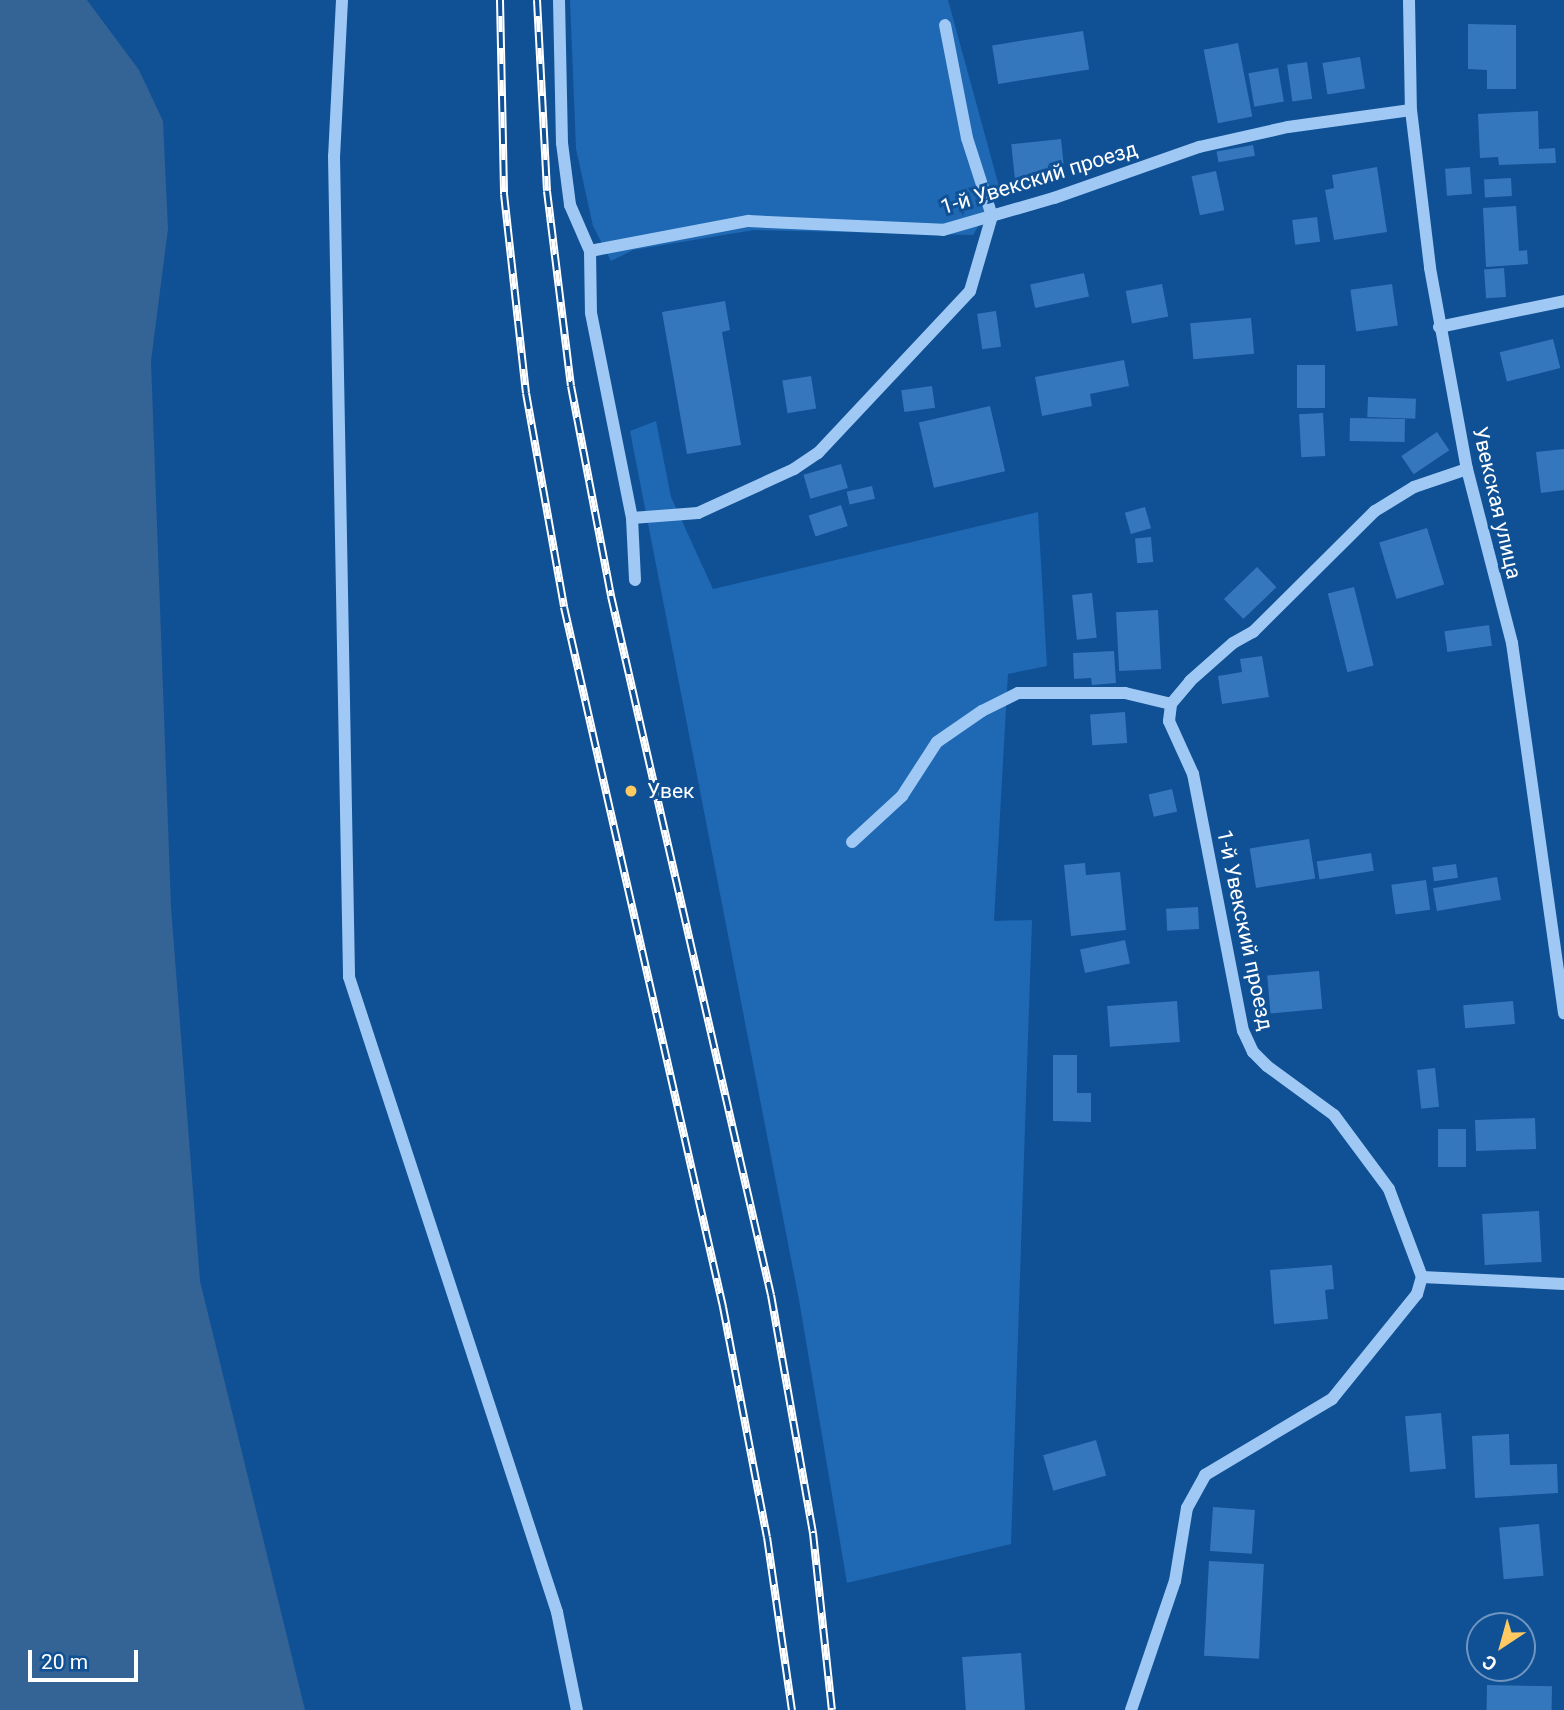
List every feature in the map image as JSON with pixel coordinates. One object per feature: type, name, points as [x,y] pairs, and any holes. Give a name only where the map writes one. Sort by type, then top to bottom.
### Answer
[{"type":"street","points":[[342,0],[334,156],[349,977],[557,1612],[577,1710]]},
{"type":"street","points":[[559,0],[562,143],[570,205],[590,251],[591,313],[632,518],[635,580]]},
{"type":"street","name":"Увекская улица","points":[[1409,0],[1411,110],[1439,327],[1467,469],[1511,643],[1564,1013]]},
{"type":"street","points":[[632,518],[698,513],[794,469],[818,453],[970,292],[992,216],[967,138],[945,25]]},
{"type":"street","name":"1-й Увекский проезд","points":[[590,251],[748,221],[943,230],[1199,147],[1288,127],[1411,110]]},
{"type":"street","points":[[1439,327],[1564,301]]},
{"type":"street","points":[[852,842],[902,796],[937,742],[982,711],[1018,693],[1125,693],[1171,704],[1190,681],[1233,643],[1253,632],[1375,511],[1414,487],[1467,469]]},
{"type":"street","name":"1-й Увекский проезд","points":[[1171,704],[1169,721],[1193,774],[1243,1031],[1253,1052],[1267,1066],[1334,1115],[1389,1189],[1422,1277]]},
{"type":"street","points":[[1131,1710],[1175,1581],[1187,1508],[1205,1475],[1332,1399],[1417,1294],[1422,1277],[1564,1284]]},
{"type":"shaded area","points":[[0,0],[87,0],[139,70],[163,121],[168,229],[151,361],[171,907],[200,1281],[305,1710],[0,1710]]},
{"type":"shaded area","points":[[570,0],[948,0],[1000,190],[973,235],[754,230],[633,250],[611,261],[593,226],[576,149]]},
{"type":"shaded area","points":[[656,421],[671,497],[713,589],[1038,512],[1047,666],[1008,674],[994,921],[1032,920],[1011,1544],[847,1583],[799,1300],[630,431]]},
{"type":"building","points":[[1468,24],[1516,25],[1516,89],[1487,89],[1487,70],[1468,69]]},
{"type":"building","points":[[1083,31],[1089,70],[998,84],[992,45]]},
{"type":"building","points":[[1238,43],[1252,117],[1218,123],[1204,50]]},
{"type":"building","points":[[1360,57],[1365,89],[1327,95],[1322,63]]},
{"type":"building","points":[[1307,62],[1312,99],[1292,101],[1287,65]]},
{"type":"building","points":[[1278,68],[1284,101],[1254,107],[1248,73]]},
{"type":"building","points":[[1538,111],[1539,149],[1555,148],[1556,163],[1499,165],[1498,157],[1480,158],[1478,114]]},
{"type":"building","points":[[1061,139],[1065,176],[1015,181],[1011,144]]},
{"type":"building","points":[[1253,145],[1255,156],[1218,162],[1217,151]]},
{"type":"building","points":[[1377,167],[1387,232],[1334,240],[1325,190],[1334,188],[1332,175]]},
{"type":"building","points":[[1470,167],[1472,194],[1447,196],[1445,169]]},
{"type":"building","points":[[1216,171],[1224,210],[1200,215],[1192,176]]},
{"type":"building","points":[[1511,178],[1512,196],[1485,197],[1484,179]]},
{"type":"building","points":[[1516,206],[1519,251],[1527,250],[1528,264],[1486,267],[1483,208]]},
{"type":"building","points":[[1317,217],[1320,242],[1295,245],[1292,220]]},
{"type":"building","points":[[1504,268],[1506,297],[1486,298],[1484,269]]},
{"type":"building","points":[[1084,273],[1089,296],[1035,308],[1030,284]]},
{"type":"building","points":[[1162,284],[1168,316],[1132,323],[1126,291]]},
{"type":"building","points":[[1392,284],[1398,326],[1356,331],[1350,290]]},
{"type":"building","points":[[725,301],[730,330],[722,332],[741,445],[687,454],[662,312]]},
{"type":"building","points":[[996,311],[1001,347],[982,349],[977,314]]},
{"type":"building","points":[[1251,318],[1254,354],[1193,359],[1190,323]]},
{"type":"building","points":[[1553,339],[1560,368],[1507,381],[1500,352]]},
{"type":"building","points":[[1124,360],[1129,386],[1090,394],[1092,406],[1042,416],[1035,377]]},
{"type":"building","points":[[1297,365],[1325,365],[1325,408],[1297,408]]},
{"type":"building","points":[[811,376],[816,409],[788,413],[782,381]]},
{"type":"building","points":[[932,386],[935,408],[904,412],[901,390]]},
{"type":"building","points":[[1368,397],[1416,399],[1415,419],[1367,417]]},
{"type":"building","points":[[990,406],[1005,471],[934,488],[919,422]]},
{"type":"building","points":[[1323,413],[1325,456],[1301,457],[1299,414]]},
{"type":"building","points":[[1350,418],[1405,419],[1405,442],[1350,441]]},
{"type":"building","points":[[1437,432],[1449,450],[1414,474],[1401,456]]},
{"type":"building","points":[[1564,449],[1564,490],[1541,493],[1536,452]]},
{"type":"building","points":[[841,464],[848,488],[810,499],[804,475]]},
{"type":"building","points":[[872,486],[875,499],[850,505],[847,492]]},
{"type":"building","points":[[841,505],[848,526],[815,536],[809,516]]},
{"type":"building","points":[[1145,507],[1151,528],[1131,534],[1125,513]]},
{"type":"building","points":[[1427,528],[1444,584],[1396,599],[1379,543]]},
{"type":"building","points":[[1151,537],[1153,562],[1137,563],[1135,538]]},
{"type":"building","points":[[1257,567],[1276,587],[1243,619],[1224,599]]},
{"type":"building","points":[[1354,587],[1374,666],[1347,672],[1328,594]]},
{"type":"building","points":[[1092,593],[1097,638],[1077,640],[1072,595]]},
{"type":"building","points":[[1158,610],[1161,669],[1119,671],[1116,612]]},
{"type":"building","points":[[1489,625],[1492,646],[1447,652],[1444,631]]},
{"type":"building","points":[[1114,651],[1116,683],[1092,685],[1091,678],[1074,679],[1073,653]]},
{"type":"building","points":[[1262,656],[1269,697],[1222,704],[1218,676],[1242,672],[1240,659]]},
{"type":"building","points":[[1125,712],[1127,743],[1092,745],[1090,714]]},
{"type":"building","points":[[1172,789],[1177,811],[1154,817],[1149,794]]},
{"type":"building","points":[[1309,839],[1315,879],[1256,888],[1250,848]]},
{"type":"building","points":[[1371,853],[1374,871],[1319,879],[1317,862]]},
{"type":"building","points":[[1085,863],[1086,875],[1120,872],[1126,930],[1071,936],[1064,865]]},
{"type":"building","points":[[1456,864],[1458,878],[1434,881],[1432,867]]},
{"type":"building","points":[[1497,877],[1501,900],[1437,911],[1433,888]]},
{"type":"building","points":[[1426,880],[1430,910],[1396,915],[1391,885]]},
{"type":"building","points":[[1198,907],[1199,929],[1167,931],[1166,909]]},
{"type":"building","points":[[1125,940],[1130,963],[1085,973],[1080,950]]},
{"type":"building","points":[[1319,971],[1322,1009],[1271,1013],[1267,976]]},
{"type":"building","points":[[1177,1001],[1180,1042],[1110,1047],[1107,1006]]},
{"type":"building","points":[[1513,1001],[1515,1024],[1465,1028],[1463,1005]]},
{"type":"building","points":[[1053,1055],[1077,1055],[1077,1093],[1091,1093],[1091,1122],[1053,1121]]},
{"type":"building","points":[[1435,1068],[1439,1107],[1421,1109],[1417,1070]]},
{"type":"building","points":[[1535,1118],[1536,1149],[1476,1151],[1475,1120]]},
{"type":"building","points":[[1438,1129],[1466,1129],[1466,1167],[1438,1167]]},
{"type":"building","points":[[1539,1211],[1542,1262],[1485,1265],[1482,1214]]},
{"type":"building","points":[[1332,1265],[1334,1289],[1325,1290],[1328,1319],[1274,1324],[1270,1270]]},
{"type":"building","points":[[1441,1413],[1446,1469],[1410,1472],[1405,1416]]},
{"type":"building","points":[[1509,1434],[1510,1465],[1557,1464],[1558,1493],[1475,1498],[1472,1436]]},
{"type":"building","points":[[1096,1440],[1106,1476],[1053,1491],[1043,1455]]},
{"type":"building","points":[[1213,1507],[1255,1510],[1252,1554],[1210,1551]]},
{"type":"building","points":[[1539,1524],[1544,1576],[1504,1579],[1499,1527]]},
{"type":"building","points":[[1209,1561],[1264,1564],[1259,1659],[1204,1656]]},
{"type":"building","points":[[1021,1653],[1025,1710],[966,1710],[962,1657]]},
{"type":"building","points":[[1487,1685],[1552,1686],[1552,1710],[1487,1710]]},
{"type":"railway","points":[[500,0],[504,194],[526,393],[564,607],[723,1307],[767,1537],[792,1710]]},
{"type":"railway","points":[[537,0],[547,191],[571,386],[611,596],[771,1295],[813,1533],[832,1710]]},
{"type":"place","name":"Увек","points":[[631,791]]}]
